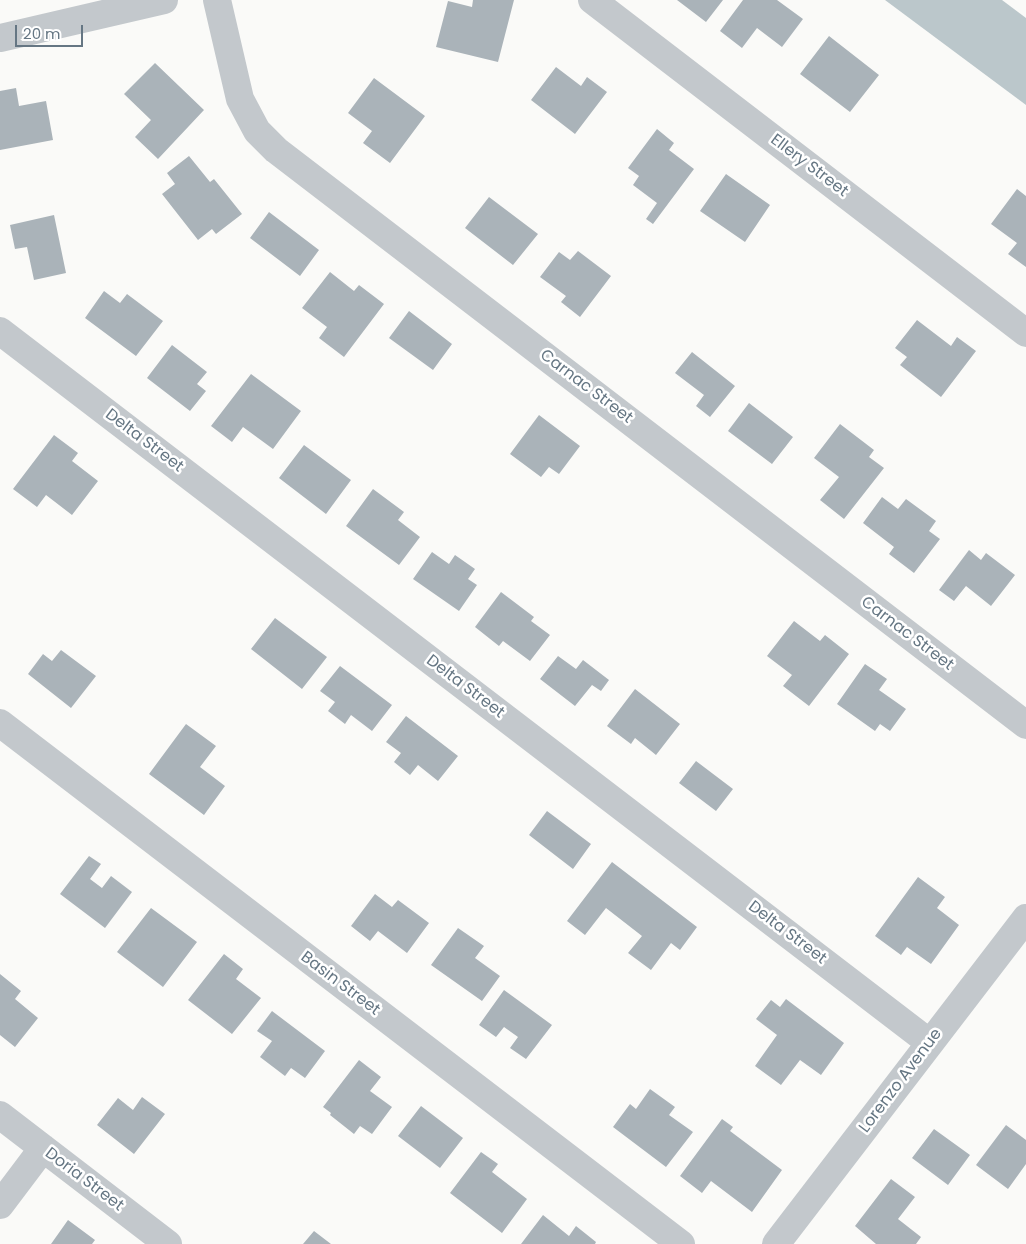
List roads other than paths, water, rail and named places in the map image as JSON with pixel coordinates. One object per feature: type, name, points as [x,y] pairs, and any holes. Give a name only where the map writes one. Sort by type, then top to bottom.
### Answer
[{"type":"street","points":[[0,38],[164,0]]},
{"type":"street","name":"Carnac Street","points":[[217,0],[240,99],[257,131],[276,150],[1026,725]]},
{"type":"street","name":"Ellery Street","points":[[592,0],[1026,333]]},
{"type":"street","name":"Delta Street","points":[[0,331],[930,1043]]},
{"type":"street","name":"Basin Street","points":[[0,723],[680,1244]]},
{"type":"street","name":"Lorenzo Avenue","points":[[776,1244],[1026,918]]},
{"type":"street","name":"Doria Street","points":[[0,1115],[168,1244]]},
{"type":"street","points":[[0,1205],[44,1148]]}]
